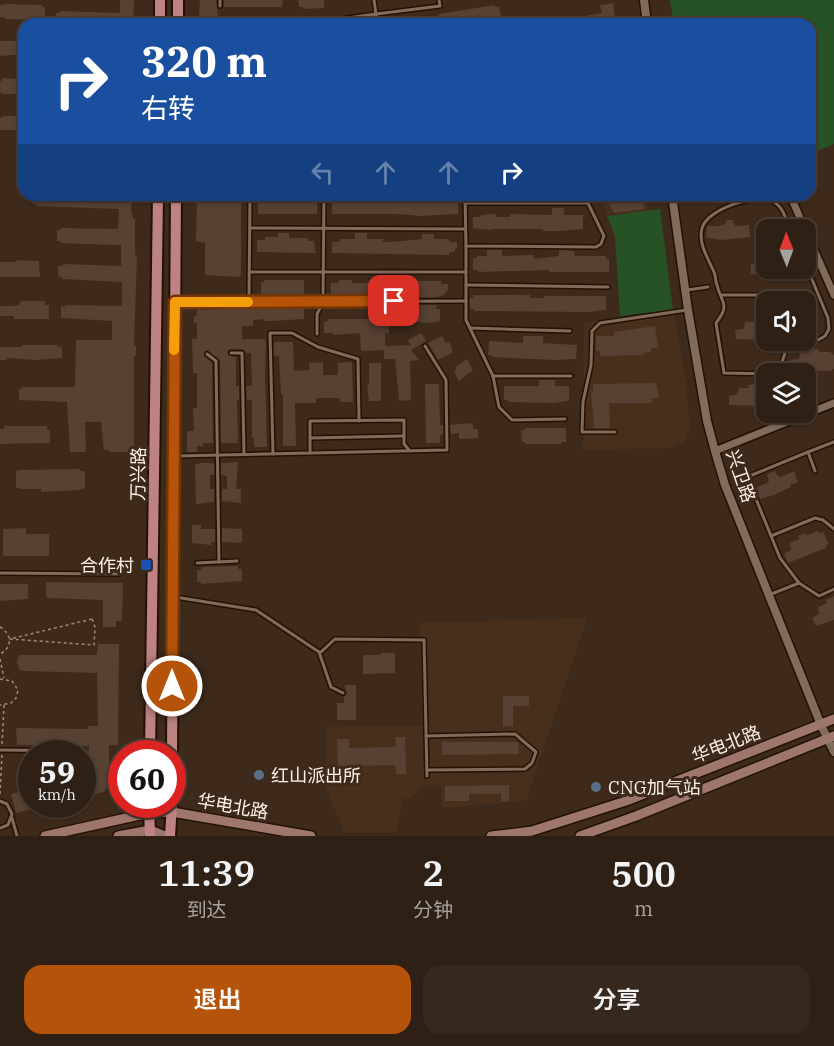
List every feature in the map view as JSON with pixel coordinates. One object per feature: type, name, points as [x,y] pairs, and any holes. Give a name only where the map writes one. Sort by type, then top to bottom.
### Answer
[{"type":"main road","points":[[160,0],[160,18]]},
{"type":"main road","points":[[178,0],[178,18]]},
{"type":"main road","name":"万兴路","points":[[150,740],[158,201]]},
{"type":"main road","name":"万兴路","points":[[172,740],[176,201]]},
{"type":"main road","name":"华电北路","points":[[491,836],[532,833],[626,801],[834,719]]},
{"type":"main road","name":"华电北路","points":[[580,836],[636,816],[831,737]]},
{"type":"main road","name":"华电北路","points":[[186,811],[311,836]]},
{"type":"main road","name":"华电北路","points":[[45,836],[112,818]]},
{"type":"main road","points":[[149,818],[150,833]]},
{"type":"main road","points":[[170,836],[171,818]]},
{"type":"main road","points":[[118,836],[150,833],[165,836]]},
{"type":"street","points":[[644,0],[646,18]]},
{"type":"street","name":"兴卫路","points":[[673,201],[688,310],[707,421],[715,451],[725,485],[821,725],[831,737],[834,752]]},
{"type":"street","points":[[793,201],[834,295]]},
{"type":"street","points":[[816,408],[834,402]]},
{"type":"street","points":[[715,451],[779,423]]},
{"type":"lane","points":[[220,0],[220,6]]},
{"type":"lane","points":[[375,0],[376,18]]},
{"type":"lane","points":[[348,18],[440,6],[439,0]]},
{"type":"lane","points":[[249,302],[250,201]]},
{"type":"lane","points":[[317,334],[317,314],[323,302],[324,201]]},
{"type":"lane","points":[[712,287],[716,274],[705,256],[701,236],[702,226],[712,214],[744,201]]},
{"type":"lane","points":[[773,201],[781,208],[786,219]]},
{"type":"lane","points":[[466,246],[599,246],[604,236],[588,203],[465,203],[466,320],[493,376],[499,407],[512,420],[565,419]]},
{"type":"lane","points":[[250,228],[465,229]]},
{"type":"lane","points":[[249,272],[466,272]]},
{"type":"lane","points":[[782,363],[789,342],[818,340],[825,336],[829,329],[828,318],[812,279]]},
{"type":"lane","points":[[466,285],[608,287]]},
{"type":"lane","points":[[686,290],[712,287],[722,295],[724,313],[716,322],[724,373],[756,373]]},
{"type":"lane","points":[[722,295],[756,295]]},
{"type":"lane","points":[[175,302],[466,301]]},
{"type":"lane","points":[[615,432],[582,432],[583,402],[591,365],[592,331],[596,325],[604,322],[688,310]]},
{"type":"lane","points":[[470,328],[570,331]]},
{"type":"lane","points":[[273,454],[270,333],[292,333],[318,347],[358,359],[359,421]]},
{"type":"lane","points":[[174,456],[447,450],[446,380],[424,346]]},
{"type":"lane","points":[[231,353],[242,353],[244,454]]},
{"type":"lane","points":[[207,354],[216,361],[219,562]]},
{"type":"lane","points":[[493,376],[572,376]]},
{"type":"lane","points":[[310,453],[310,422],[404,420],[404,444],[409,451]]},
{"type":"lane","points":[[310,438],[404,436]]},
{"type":"lane","points":[[834,442],[747,477],[780,558],[799,582],[819,596],[834,589]]},
{"type":"lane","points":[[808,452],[815,471]]},
{"type":"lane","points":[[771,536],[815,518],[823,520],[834,529]]},
{"type":"lane","points":[[197,563],[237,561]]},
{"type":"lane","points":[[0,573],[119,574]]},
{"type":"lane","points":[[769,595],[799,582]]},
{"type":"lane","points":[[173,597],[256,610],[319,652],[331,687],[343,693]]},
{"type":"lane","points":[[321,652],[335,639],[423,640],[427,776]]},
{"type":"lane","points":[[426,736],[515,734],[537,752],[532,763],[525,768],[427,770]]},
{"type":"lane","points":[[1,750],[18,750]]},
{"type":"lane","points":[[0,801],[10,807],[17,836]]},
{"type":"lane","points":[[0,828],[8,825],[12,818]]},
{"type":"path","points":[[92,619],[95,627],[94,645],[10,639],[92,619]]},
{"type":"path","points":[[0,627],[10,639],[7,649],[0,654]]},
{"type":"path","points":[[0,659],[4,679]]},
{"type":"path","points":[[0,679],[15,683],[18,694],[11,704],[0,705]]},
{"type":"path","points":[[0,794],[4,705]]},
{"type":"shaded area","points":[[601,201],[646,201],[648,211],[607,216]]},
{"type":"shaded area","points":[[673,310],[686,380],[690,430],[685,441],[672,448],[583,450],[584,323]]},
{"type":"shaded area","points":[[587,618],[526,801],[442,808],[441,785],[422,785],[418,792],[403,799],[396,833],[345,833],[325,787],[326,727],[422,726],[420,623]]},
{"type":"green space","points":[[670,0],[834,0],[834,144],[816,152],[816,18],[673,18]]},
{"type":"green space","points":[[660,209],[673,310],[620,316],[615,236],[607,216]]},
{"type":"building","points":[[120,0],[134,0],[133,18],[56,18],[56,13],[60,11],[120,13]]},
{"type":"building","points":[[200,0],[216,0],[218,17],[199,17]]},
{"type":"building","points":[[224,0],[283,0],[282,7],[224,7]]},
{"type":"building","points":[[298,0],[324,0],[324,8],[303,9],[299,7]]},
{"type":"building","points":[[613,3],[615,18],[573,18],[602,13],[600,5]]},
{"type":"building","points":[[0,5],[42,5],[45,7],[45,18],[5,19],[5,17],[0,17]]},
{"type":"building","points":[[495,5],[495,7],[499,6],[501,18],[428,18],[439,16],[439,14]]},
{"type":"building","points":[[0,41],[18,41],[18,54],[0,56]]},
{"type":"building","points":[[2,78],[18,79],[18,94],[2,94],[0,81]]},
{"type":"building","points":[[18,116],[18,130],[0,130],[0,118]]},
{"type":"building","points":[[33,201],[132,201],[131,210],[133,219],[135,219],[135,255],[137,255],[134,452],[104,450],[101,422],[85,422],[86,452],[70,452],[67,402],[19,400],[19,389],[22,387],[75,387],[76,340],[112,340],[112,321],[61,318],[61,306],[122,306],[122,282],[58,277],[58,266],[63,266],[63,264],[121,266],[121,245],[57,241],[57,230],[61,228],[118,229],[119,209],[36,206],[37,204],[33,204]]},
{"type":"building","points":[[197,201],[241,201],[241,275],[238,277],[205,275],[205,243],[196,241]]},
{"type":"building","points":[[450,201],[450,203],[458,203],[458,214],[420,216],[332,214],[332,202]]},
{"type":"building","points":[[608,201],[643,201],[644,209],[614,213]]},
{"type":"building","points":[[258,202],[317,202],[317,214],[258,214]]},
{"type":"building","points":[[552,208],[564,208],[564,215],[583,215],[583,229],[543,231],[543,229],[473,228],[473,217],[496,214],[496,217],[510,217],[510,214],[552,215]]},
{"type":"building","points":[[727,220],[733,220],[736,226],[749,225],[750,237],[722,240],[706,238],[707,226],[720,226]]},
{"type":"building","points":[[278,233],[289,233],[289,238],[308,238],[308,241],[314,241],[316,253],[257,252],[257,240],[265,240],[265,237],[278,237]]},
{"type":"building","points":[[355,233],[367,233],[367,239],[383,239],[383,242],[422,239],[422,234],[434,234],[434,239],[449,239],[449,242],[457,242],[457,248],[449,255],[332,253],[332,242],[340,242],[340,239],[355,239]]},
{"type":"building","points":[[487,250],[502,250],[502,256],[534,255],[534,259],[559,256],[559,250],[574,251],[575,256],[606,256],[606,259],[609,259],[609,272],[549,272],[549,270],[478,272],[478,270],[473,270],[473,258],[487,256]]},
{"type":"building","points":[[39,261],[40,277],[0,277],[0,262]]},
{"type":"building","points":[[756,263],[756,274],[751,274],[751,264]]},
{"type":"building","points":[[264,280],[304,280],[304,294],[300,294],[300,298],[264,298],[264,294],[261,294],[261,282]]},
{"type":"building","points":[[339,280],[352,280],[352,283],[382,280],[382,283],[441,281],[441,284],[448,284],[448,290],[444,295],[437,297],[400,298],[397,294],[376,295],[376,297],[365,296],[365,294],[331,295],[331,283],[339,283]]},
{"type":"building","points":[[473,295],[530,295],[530,298],[606,296],[606,310],[588,312],[474,311],[470,309],[470,298],[473,298]]},
{"type":"building","points":[[21,301],[44,301],[46,305],[49,305],[49,319],[14,319],[14,316],[0,316],[0,306],[15,306]]},
{"type":"building","points":[[400,305],[437,305],[436,309],[440,309],[440,321],[428,323],[397,321],[397,309],[400,309]]},
{"type":"building","points":[[264,306],[304,308],[304,319],[253,320],[253,326],[242,326],[242,339],[265,339],[266,342],[267,447],[254,447],[252,400],[247,400],[246,386],[252,386],[251,353],[246,353],[242,349],[230,349],[227,352],[230,356],[236,357],[236,386],[239,386],[238,443],[221,443],[220,360],[207,350],[204,356],[212,363],[213,443],[203,443],[203,446],[197,446],[197,452],[187,452],[187,431],[194,431],[193,408],[197,408],[197,373],[193,373],[192,339],[197,339],[197,323],[194,323],[194,316],[197,316],[197,310]]},
{"type":"building","points":[[328,319],[389,319],[389,333],[385,333],[385,346],[411,345],[408,340],[421,333],[426,341],[411,350],[419,360],[410,361],[411,400],[399,401],[395,359],[384,359],[384,350],[361,351],[360,333],[333,335],[333,333],[324,333],[324,322]]},
{"type":"building","points":[[756,319],[756,340],[736,339],[735,330],[744,329],[745,322],[755,322]]},
{"type":"building","points":[[655,326],[658,348],[651,348],[651,352],[643,353],[643,355],[600,356],[600,351],[596,351],[596,336],[614,336],[614,332]]},
{"type":"building","points":[[442,336],[446,343],[449,341],[453,352],[438,360],[428,343]]},
{"type":"building","points":[[523,336],[543,336],[543,343],[577,345],[576,359],[554,360],[488,355],[489,341],[523,343]]},
{"type":"building","points":[[274,342],[293,342],[294,371],[309,370],[309,363],[323,362],[323,375],[338,375],[338,363],[352,362],[353,402],[340,402],[340,398],[316,398],[316,403],[295,403],[296,446],[283,446],[283,394],[281,394],[279,356],[274,356]]},
{"type":"building","points":[[22,345],[58,345],[62,347],[62,358],[0,360],[0,347],[22,347]]},
{"type":"building","points":[[819,349],[819,352],[830,352],[834,355],[834,369],[832,371],[816,371],[816,363],[791,363],[791,360],[799,359],[800,353]]},
{"type":"building","points":[[467,359],[473,370],[459,381],[454,372],[457,370],[455,367]]},
{"type":"building","points":[[369,363],[381,363],[381,401],[369,401],[367,385],[369,384]]},
{"type":"building","points":[[539,380],[555,380],[555,386],[569,386],[569,401],[552,403],[504,400],[504,386],[539,386]]},
{"type":"building","points":[[656,383],[659,398],[652,398],[652,403],[609,403],[610,428],[594,428],[591,391],[593,391],[593,384]]},
{"type":"building","points":[[425,384],[439,384],[440,425],[443,425],[440,443],[426,443]]},
{"type":"building","points":[[756,384],[756,406],[729,405],[729,396],[737,394],[739,388],[749,388],[748,385]]},
{"type":"building","points":[[473,423],[473,429],[478,429],[478,438],[459,439],[459,433],[451,434],[450,425]]},
{"type":"building","points":[[4,426],[47,426],[47,430],[50,430],[50,443],[0,444],[0,429],[4,429]]},
{"type":"building","points":[[525,428],[566,428],[566,442],[525,444],[522,442],[521,430]]},
{"type":"building","points":[[238,462],[236,489],[241,489],[241,503],[222,501],[222,489],[227,489],[227,476],[221,475],[221,463]]},
{"type":"building","points":[[214,463],[214,475],[210,475],[210,489],[214,489],[214,502],[196,504],[195,465]]},
{"type":"building","points":[[80,469],[80,471],[85,471],[85,488],[80,490],[41,492],[41,489],[16,488],[16,471]]},
{"type":"building","points":[[775,471],[781,477],[794,471],[798,482],[774,495],[760,499],[756,488],[767,483],[769,481],[767,474]]},
{"type":"building","points":[[192,525],[201,525],[201,529],[215,529],[215,542],[211,542],[211,545],[192,543]]},
{"type":"building","points":[[26,528],[26,534],[49,534],[49,556],[3,556],[3,529]]},
{"type":"building","points":[[222,528],[242,529],[242,543],[222,542]]},
{"type":"building","points":[[817,531],[823,532],[829,544],[825,546],[826,548],[788,563],[784,554],[791,550],[790,543],[799,539],[798,536],[806,533],[807,536]]},
{"type":"building","points":[[238,566],[238,569],[242,569],[242,581],[201,584],[197,582],[197,570],[201,570],[201,567]]},
{"type":"building","points":[[46,582],[123,583],[122,621],[116,621],[116,627],[103,627],[103,600],[48,598]]},
{"type":"building","points":[[0,584],[28,584],[28,599],[0,601]]},
{"type":"building","points":[[834,596],[834,620],[816,626],[812,618],[819,614],[818,607],[827,603],[826,600]]},
{"type":"building","points":[[98,644],[119,644],[118,740],[108,740],[108,784],[104,792],[96,794],[96,740],[18,740],[17,745],[16,728],[88,729],[88,726],[98,726],[97,673],[24,671],[19,669],[17,661],[19,655],[97,655]]},
{"type":"building","points":[[381,653],[395,653],[395,673],[363,674],[363,655],[381,655]]},
{"type":"building","points":[[344,685],[356,685],[356,720],[337,720],[337,703],[344,703],[347,693]]},
{"type":"building","points":[[503,696],[529,696],[529,706],[513,706],[513,726],[503,726]]},
{"type":"building","points":[[395,737],[405,737],[406,774],[396,774],[395,765],[349,766],[349,775],[338,776],[337,739],[349,739],[349,748],[396,747]]},
{"type":"building","points":[[442,742],[518,742],[519,754],[442,755]]},
{"type":"building","points":[[509,785],[509,801],[501,801],[501,794],[469,794],[469,801],[445,801],[445,786]]},
{"type":"building","points":[[18,792],[18,812],[16,813],[11,794]]},
{"type":"slow traffic","points":[[174,350],[175,302],[248,302]]},
{"type":"place","name":"合作村","points":[[146,565]]},
{"type":"place","name":"红山派出所","points":[[259,775]]},
{"type":"place","name":"CNG加气站","points":[[596,787]]},
{"type":"route","points":[[172,686],[175,302],[394,301]]}]
